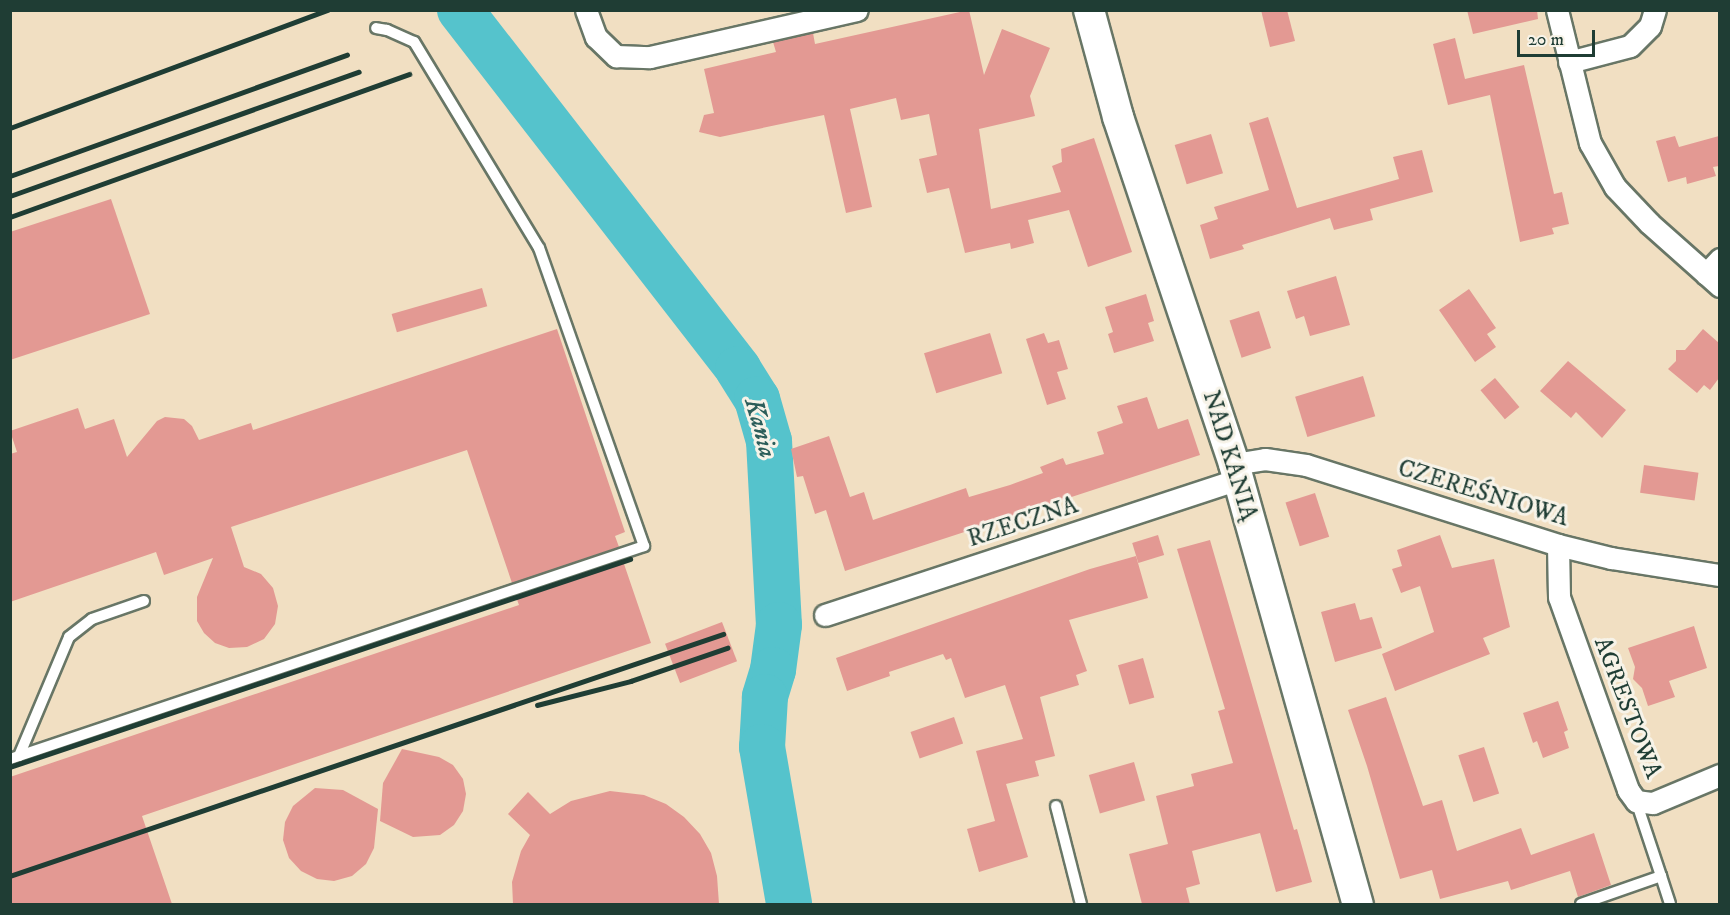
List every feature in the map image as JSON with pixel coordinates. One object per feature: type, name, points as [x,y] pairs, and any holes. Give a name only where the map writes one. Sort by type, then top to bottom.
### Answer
[{"type":"street","points":[[586,10],[596,37],[616,56],[650,57],[857,10]]},
{"type":"street","name":"NAD KANIĄ","points":[[1089,10],[1118,117],[1236,472],[1358,904]]},
{"type":"street","points":[[1557,10],[1590,143],[1615,187],[1649,224],[1715,273]]},
{"type":"street","points":[[1569,62],[1630,46],[1650,26],[1655,10]]},
{"type":"street","name":"CZEREŚNIOWA","points":[[1236,472],[1265,459],[1306,465],[1558,545],[1611,558],[1719,575]]},
{"type":"street","name":"RZECZNA","points":[[825,615],[1236,472]]},
{"type":"street","name":"AGRESTOWA","points":[[1558,545],[1558,597],[1628,790],[1636,801],[1653,803],[1719,775]]},
{"type":"lane","points":[[15,758],[644,546],[539,248],[414,42],[387,30],[375,28]]},
{"type":"lane","points":[[15,758],[69,637],[92,619],[144,601]]},
{"type":"lane","points":[[1636,801],[1670,904]]},
{"type":"lane","points":[[1056,806],[1081,904]]},
{"type":"lane","points":[[1581,904],[1661,876]]},
{"type":"building","points":[[969,10],[984,75],[1002,29],[1050,48],[1030,96],[1035,116],[979,129],[991,209],[1061,192],[1052,166],[1062,162],[1061,149],[1094,138],[1132,252],[1088,267],[1069,210],[1028,220],[1034,243],[1011,249],[1010,243],[965,253],[949,188],[927,193],[919,159],[937,155],[929,114],[901,120],[896,98],[850,109],[872,207],[846,213],[824,115],[720,137],[699,132],[704,115],[714,113],[704,69],[776,52],[773,42],[813,33],[815,44]]},
{"type":"building","points":[[1261,10],[1287,10],[1295,41],[1270,47]]},
{"type":"building","points":[[1467,10],[1537,10],[1538,19],[1473,34]]},
{"type":"building","points":[[1455,38],[1465,79],[1524,65],[1554,194],[1562,192],[1569,224],[1552,228],[1554,234],[1520,242],[1490,95],[1448,105],[1433,44]]},
{"type":"building","points":[[1268,117],[1297,208],[1399,179],[1393,157],[1422,150],[1433,192],[1370,209],[1373,220],[1334,230],[1330,218],[1242,245],[1244,249],[1210,259],[1200,225],[1218,219],[1214,207],[1269,190],[1249,123]]},
{"type":"building","points":[[1211,134],[1223,173],[1187,184],[1175,145]]},
{"type":"building","points":[[1675,136],[1679,147],[1719,136],[1719,166],[1713,167],[1716,176],[1687,184],[1686,177],[1668,182],[1656,141]]},
{"type":"building","points":[[111,199],[150,314],[10,360],[10,232]]},
{"type":"building","points":[[1336,276],[1350,325],[1310,336],[1304,316],[1296,319],[1287,291]]},
{"type":"building","points":[[482,288],[487,306],[397,332],[392,314]]},
{"type":"building","points":[[1469,289],[1496,328],[1487,334],[1496,347],[1475,362],[1439,310]]},
{"type":"building","points":[[1146,294],[1154,321],[1148,323],[1154,341],[1114,353],[1108,334],[1113,332],[1105,307]]},
{"type":"building","points":[[1259,311],[1271,348],[1242,358],[1230,321]]},
{"type":"building","points":[[557,329],[625,532],[615,536],[619,547],[512,583],[467,450],[231,527],[244,567],[261,574],[273,588],[278,606],[275,624],[264,639],[247,647],[229,648],[215,643],[204,633],[197,621],[197,597],[213,558],[164,575],[156,552],[10,602],[10,454],[17,452],[10,431],[78,408],[85,429],[114,419],[127,457],[157,421],[165,417],[184,419],[192,426],[199,440],[251,423],[253,430]]},
{"type":"building","points":[[1703,329],[1719,343],[1719,378],[1710,390],[1704,385],[1697,393],[1668,369],[1676,361],[1676,350],[1685,350]]},
{"type":"building","points":[[990,333],[1002,373],[936,393],[924,353]]},
{"type":"building","points":[[1044,333],[1048,343],[1059,340],[1068,369],[1057,372],[1066,399],[1047,405],[1026,339]]},
{"type":"building","points":[[1568,361],[1626,410],[1602,438],[1576,412],[1571,418],[1540,391]]},
{"type":"building","points":[[1363,376],[1375,416],[1307,437],[1295,397]]},
{"type":"building","points":[[1495,378],[1519,407],[1505,419],[1480,390]]},
{"type":"building","points":[[1147,397],[1158,429],[1188,419],[1200,455],[845,571],[826,510],[815,514],[803,476],[797,477],[791,449],[829,436],[850,497],[864,492],[873,520],[966,488],[969,497],[1010,485],[1043,473],[1040,467],[1063,458],[1066,465],[1104,454],[1097,432],[1123,423],[1117,406]]},
{"type":"building","points":[[1644,465],[1698,473],[1695,500],[1640,493]]},
{"type":"building","points":[[1315,493],[1329,537],[1300,546],[1286,503]]},
{"type":"building","points":[[1158,535],[1164,555],[1138,563],[1132,543]]},
{"type":"building","points":[[1440,535],[1452,568],[1494,559],[1510,627],[1483,638],[1490,654],[1395,691],[1382,654],[1434,632],[1420,586],[1401,593],[1392,569],[1402,566],[1397,550]]},
{"type":"building","points":[[1210,540],[1294,830],[1297,829],[1312,882],[1276,892],[1260,833],[1192,851],[1200,884],[1186,888],[1190,904],[1142,904],[1129,854],[1168,844],[1156,796],[1194,786],[1191,774],[1233,763],[1218,711],[1225,709],[1177,549]]},
{"type":"building","points":[[1136,556],[1148,598],[1069,620],[1087,671],[1076,675],[1079,685],[1040,697],[1055,756],[1035,761],[1039,776],[1006,784],[1028,857],[979,872],[967,829],[995,821],[976,751],[1023,739],[1005,685],[965,698],[951,658],[946,660],[943,654],[889,672],[890,676],[847,691],[836,658],[1090,569]]},
{"type":"building","points":[[623,561],[651,643],[142,816],[172,904],[10,904],[10,777],[519,605],[516,597]]},
{"type":"building","points":[[1355,603],[1360,620],[1372,617],[1382,648],[1335,662],[1321,612]]},
{"type":"building","points":[[722,622],[737,661],[680,683],[665,644]]},
{"type":"building","points":[[1694,626],[1707,668],[1669,681],[1675,697],[1648,706],[1642,688],[1633,679],[1635,667],[1628,648]]},
{"type":"building","points":[[1143,658],[1154,697],[1129,705],[1118,665]]},
{"type":"building","points":[[1386,697],[1423,806],[1442,800],[1457,851],[1521,828],[1531,855],[1594,833],[1611,885],[1578,897],[1570,871],[1511,890],[1508,881],[1440,899],[1432,870],[1400,879],[1348,710]]},
{"type":"building","points":[[1558,701],[1568,730],[1564,732],[1569,748],[1543,758],[1537,741],[1533,743],[1523,713]]},
{"type":"building","points":[[954,717],[963,743],[920,758],[911,732]]},
{"type":"building","points":[[1484,747],[1499,794],[1473,802],[1458,755]]},
{"type":"building","points":[[402,749],[439,757],[453,765],[463,779],[466,794],[463,811],[454,825],[440,835],[413,837],[380,821],[383,783]]},
{"type":"building","points":[[1134,762],[1145,800],[1100,813],[1089,775]]},
{"type":"building","points":[[315,788],[343,790],[378,809],[374,848],[366,864],[352,876],[334,881],[317,879],[301,871],[289,858],[283,840],[285,822],[293,806]]},
{"type":"building","points":[[610,791],[644,795],[666,804],[684,817],[700,834],[711,853],[717,876],[719,904],[513,904],[512,882],[521,851],[530,835],[508,814],[528,792],[550,814],[571,801]]},
{"type":"waterway","name":"Kania","points":[[460,10],[738,369],[757,399],[769,441],[779,625],[773,670],[765,697],[762,747],[789,904]]},
{"type":"railway","points":[[10,128],[328,10]]},
{"type":"railway","points":[[10,176],[347,55]]},
{"type":"railway","points":[[10,196],[359,72]]},
{"type":"railway","points":[[10,217],[409,74]]},
{"type":"railway","points":[[10,767],[630,559]]},
{"type":"railway","points":[[10,876],[723,634]]},
{"type":"railway","points":[[537,705],[631,681],[727,648]]}]
